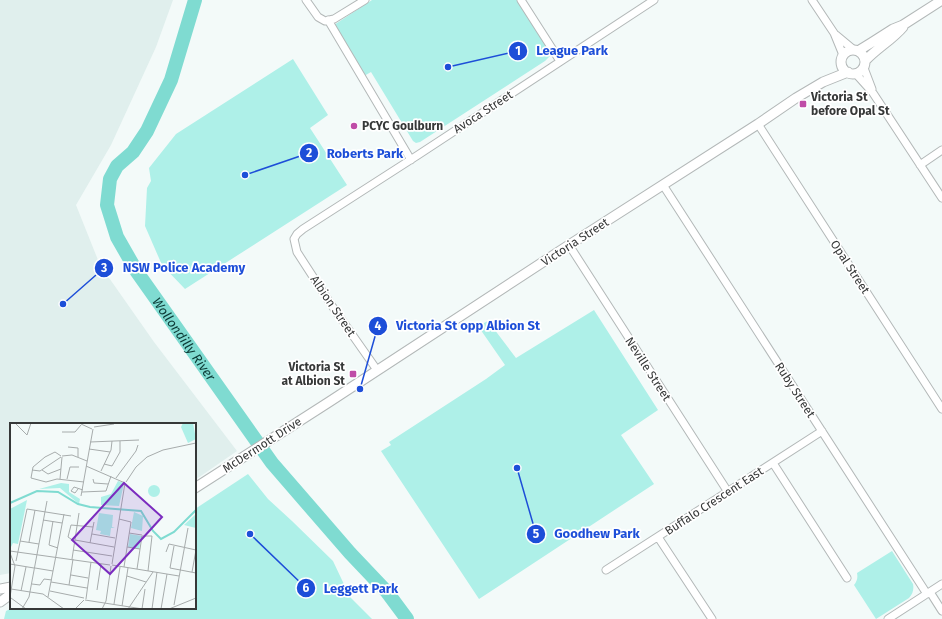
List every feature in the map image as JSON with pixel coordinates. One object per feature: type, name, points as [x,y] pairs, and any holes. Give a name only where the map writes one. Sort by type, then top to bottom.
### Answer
[{"type":"main road","points":[[904,26],[893,29],[871,43],[856,50],[850,50],[842,59],[842,67],[852,73],[859,72],[873,53],[897,34],[904,26],[942,0]]},
{"type":"main road","points":[[856,50],[863,55],[864,64]]},
{"type":"main road","name":"Victoria Street","points":[[823,82],[842,59]]},
{"type":"main road","name":"Victoria Street","points":[[328,402],[569,245],[663,186],[796,98],[823,82],[852,73]]},
{"type":"main road","name":"McDermott Drive","points":[[196,487],[328,402]]},
{"type":"main road","points":[[0,589],[10,587]]},
{"type":"main road","points":[[0,602],[10,595]]},
{"type":"street","points":[[306,0],[318,17],[326,21],[411,160]]},
{"type":"street","points":[[326,21],[338,17],[365,0]]},
{"type":"street","points":[[521,0],[560,61]]},
{"type":"street","name":"Avoca Street","points":[[294,239],[303,229],[411,160],[654,0]]},
{"type":"street","points":[[812,0],[834,33],[842,59]]},
{"type":"street","points":[[834,33],[856,50]]},
{"type":"street","points":[[864,64],[874,93],[942,198]]},
{"type":"street","points":[[852,73],[874,93]]},
{"type":"street","name":"Opal Street","points":[[758,124],[942,409]]},
{"type":"street","points":[[920,165],[942,150]]},
{"type":"street","name":"Ruby Street","points":[[663,186],[928,593],[942,611]]},
{"type":"street","name":"Albion Street","points":[[294,239],[297,252],[330,303],[377,370]]},
{"type":"street","name":"Neville Street","points":[[569,245],[728,492]]},
{"type":"street","name":"Buffalo Crescent East","points":[[606,570],[822,431]]},
{"type":"street","points":[[773,463],[847,578]]},
{"type":"street","points":[[658,537],[712,619]]},
{"type":"street","points":[[888,619],[942,584]]},
{"type":"shaded area","points":[[0,0],[173,0],[156,47],[111,145],[76,205],[100,265],[154,342],[237,451],[196,479],[196,423],[10,423],[10,573],[0,575]]},
{"type":"shaded area","points":[[372,0],[517,0],[549,48],[550,56],[545,61],[420,142],[416,143],[413,141],[371,72],[364,76],[334,25]]},
{"type":"shaded area","points":[[293,59],[328,115],[310,128],[347,185],[185,289],[162,265],[145,226],[147,188],[151,181],[149,168],[176,134]]},
{"type":"shaded area","points":[[594,310],[658,410],[621,435],[654,484],[479,599],[381,451],[391,445],[389,442],[505,365],[478,326],[488,321],[516,358]]},
{"type":"shaded area","points":[[248,474],[268,499],[333,561],[350,597],[372,619],[4,619],[6,611],[10,609],[196,609],[196,508]]},
{"type":"shaded area","points":[[892,551],[913,584],[913,591],[909,598],[876,619],[854,585],[857,579],[857,573]]},
{"type":"waterway","name":"Wollondilly River","points":[[195,0],[171,80],[147,131],[133,152],[117,166],[110,179],[107,205],[117,237],[137,272],[272,463],[350,553],[387,592],[407,619]]},
{"type":"place","name":"League Park","points":[[448,67]]},
{"type":"place","name":"Victoria St before Opal St","points":[[803,104]]},
{"type":"place","name":"PCYC Goulburn","points":[[354,126]]},
{"type":"place","name":"Roberts Park","points":[[245,175]]},
{"type":"place","name":"NSW Police Academy","points":[[63,304]]},
{"type":"place","name":"Victoria St at Albion St","points":[[353,374]]},
{"type":"place","name":"Victoria St opp Albion St","points":[[360,389]]},
{"type":"place","name":"Goodhew Park","points":[[517,468]]},
{"type":"place","name":"Leggett Park","points":[[250,534]]}]
